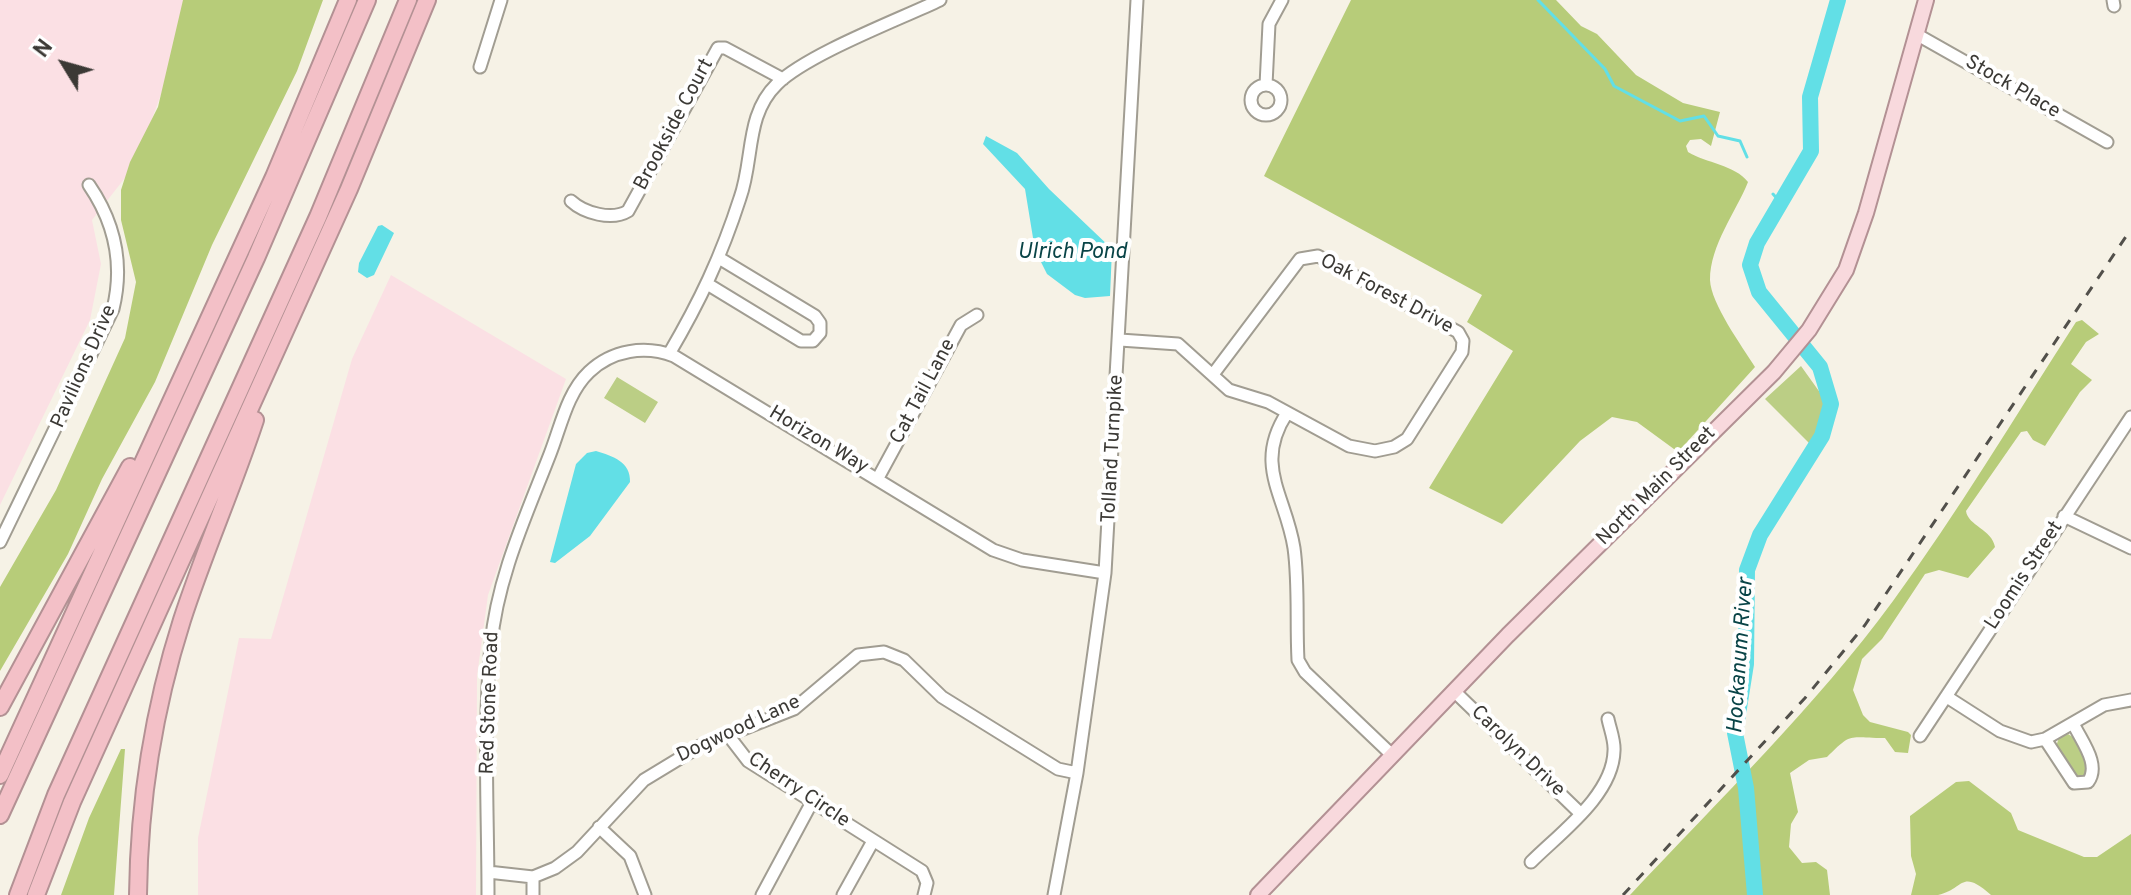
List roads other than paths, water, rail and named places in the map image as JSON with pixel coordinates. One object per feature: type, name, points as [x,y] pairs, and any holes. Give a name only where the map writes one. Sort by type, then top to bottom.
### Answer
[{"type":"highway","points":[[0,775],[274,177],[348,0]]},
{"type":"highway","points":[[0,815],[262,244],[367,0]]},
{"type":"highway","points":[[18,895],[56,795],[318,217],[408,0]]},
{"type":"highway","points":[[36,895],[72,802],[363,156],[427,0]]},
{"type":"highway","points":[[138,895],[146,782],[167,674],[190,597],[280,342]]},
{"type":"highway","points":[[0,707],[91,543],[144,438],[175,395]]},
{"type":"main road","name":"North Main Street","points":[[1258,895],[1454,691],[1793,351],[1809,330],[1832,296],[1856,243],[1926,0]]},
{"type":"street","points":[[480,67],[501,0]]},
{"type":"street","points":[[669,354],[709,285],[742,192],[756,115],[766,97],[783,79],[803,65],[940,0]]},
{"type":"street","name":"Tolland Turnpike","points":[[1054,895],[1077,773],[1105,573],[1137,0]]},
{"type":"street","points":[[1266,85],[1269,24],[1282,0]]},
{"type":"street","name":"Stock Place","points":[[1916,34],[2107,142]]},
{"type":"street","name":"Brookside Court","points":[[571,201],[588,212],[619,215],[628,211],[718,48],[723,47],[783,79]]},
{"type":"street","name":"Pavilions Drive","points":[[0,542],[113,309],[118,281],[117,249],[110,223],[89,185]]},
{"type":"street","name":"Oak Forest Drive","points":[[1120,340],[1178,344],[1214,373],[1229,390],[1287,413],[1349,446],[1375,451],[1394,447],[1407,439],[1462,352],[1463,341],[1458,332],[1318,256],[1308,256],[1300,259],[1214,373]]},
{"type":"street","points":[[709,285],[801,341],[813,341],[820,333],[821,324],[815,316],[719,258]]},
{"type":"street","name":"Cat Tail Lane","points":[[878,478],[961,325],[977,315]]},
{"type":"street","name":"Horizon Way","points":[[560,426],[579,383],[603,361],[638,350],[669,354],[1001,553],[1105,573]]},
{"type":"street","points":[[1287,413],[1276,429],[1269,456],[1294,548],[1298,660],[1305,672],[1392,755]]},
{"type":"street","name":"Loomis Street","points":[[1920,736],[2131,417]]},
{"type":"street","name":"Red Stone Road","points":[[488,895],[491,644],[507,565],[560,426]]},
{"type":"street","points":[[2064,516],[2131,548]]},
{"type":"street","name":"Dogwood Lane","points":[[533,877],[555,868],[577,852],[644,780],[700,746],[794,709],[858,655],[884,652],[904,660],[942,697],[1058,769],[1077,773]]},
{"type":"street","name":"Carolyn Drive","points":[[1454,691],[1580,813]]},
{"type":"street","points":[[1947,697],[2016,739],[2045,739],[2104,705],[2131,700]]},
{"type":"street","points":[[1531,862],[1598,793],[1609,772],[1614,751],[1608,719]]},
{"type":"street","points":[[2045,739],[2074,783],[2088,782],[2094,773],[2094,765],[2073,723]]},
{"type":"street","name":"Cherry Circle","points":[[728,735],[748,761],[922,871],[927,883],[924,895]]},
{"type":"street","points":[[762,895],[812,802]]},
{"type":"street","points":[[599,827],[630,856],[645,895]]},
{"type":"street","points":[[843,895],[873,841]]},
{"type":"street","points":[[488,872],[533,877],[533,895]]},
{"type":"water","name":"Ulrich Pond","points":[[986,136],[1017,153],[1049,189],[1112,249],[1110,296],[1085,298],[1075,295],[1047,274],[1035,250],[1025,189],[983,144]]},
{"type":"water","points":[[382,225],[394,233],[374,275],[367,278],[358,272],[359,263],[378,226]]},
{"type":"water","points":[[596,451],[624,465],[628,469],[630,482],[590,536],[555,563],[550,562],[576,464],[587,453]]},
{"type":"waterway","points":[[1538,0],[1605,69],[1614,86],[1680,121],[1704,116],[1718,136],[1740,141],[1747,157]]},
{"type":"waterway","name":"Hockanum River","points":[[1755,895],[1746,788],[1735,733],[1746,664],[1747,570],[1760,535],[1822,436],[1831,404],[1820,367],[1759,292],[1750,265],[1757,243],[1811,151],[1810,97],[1838,0]]},
{"type":"waterway","points":[[1773,194],[1782,204]]},
{"type":"railway","points":[[1623,895],[1805,698],[1865,625],[2131,229]]}]
